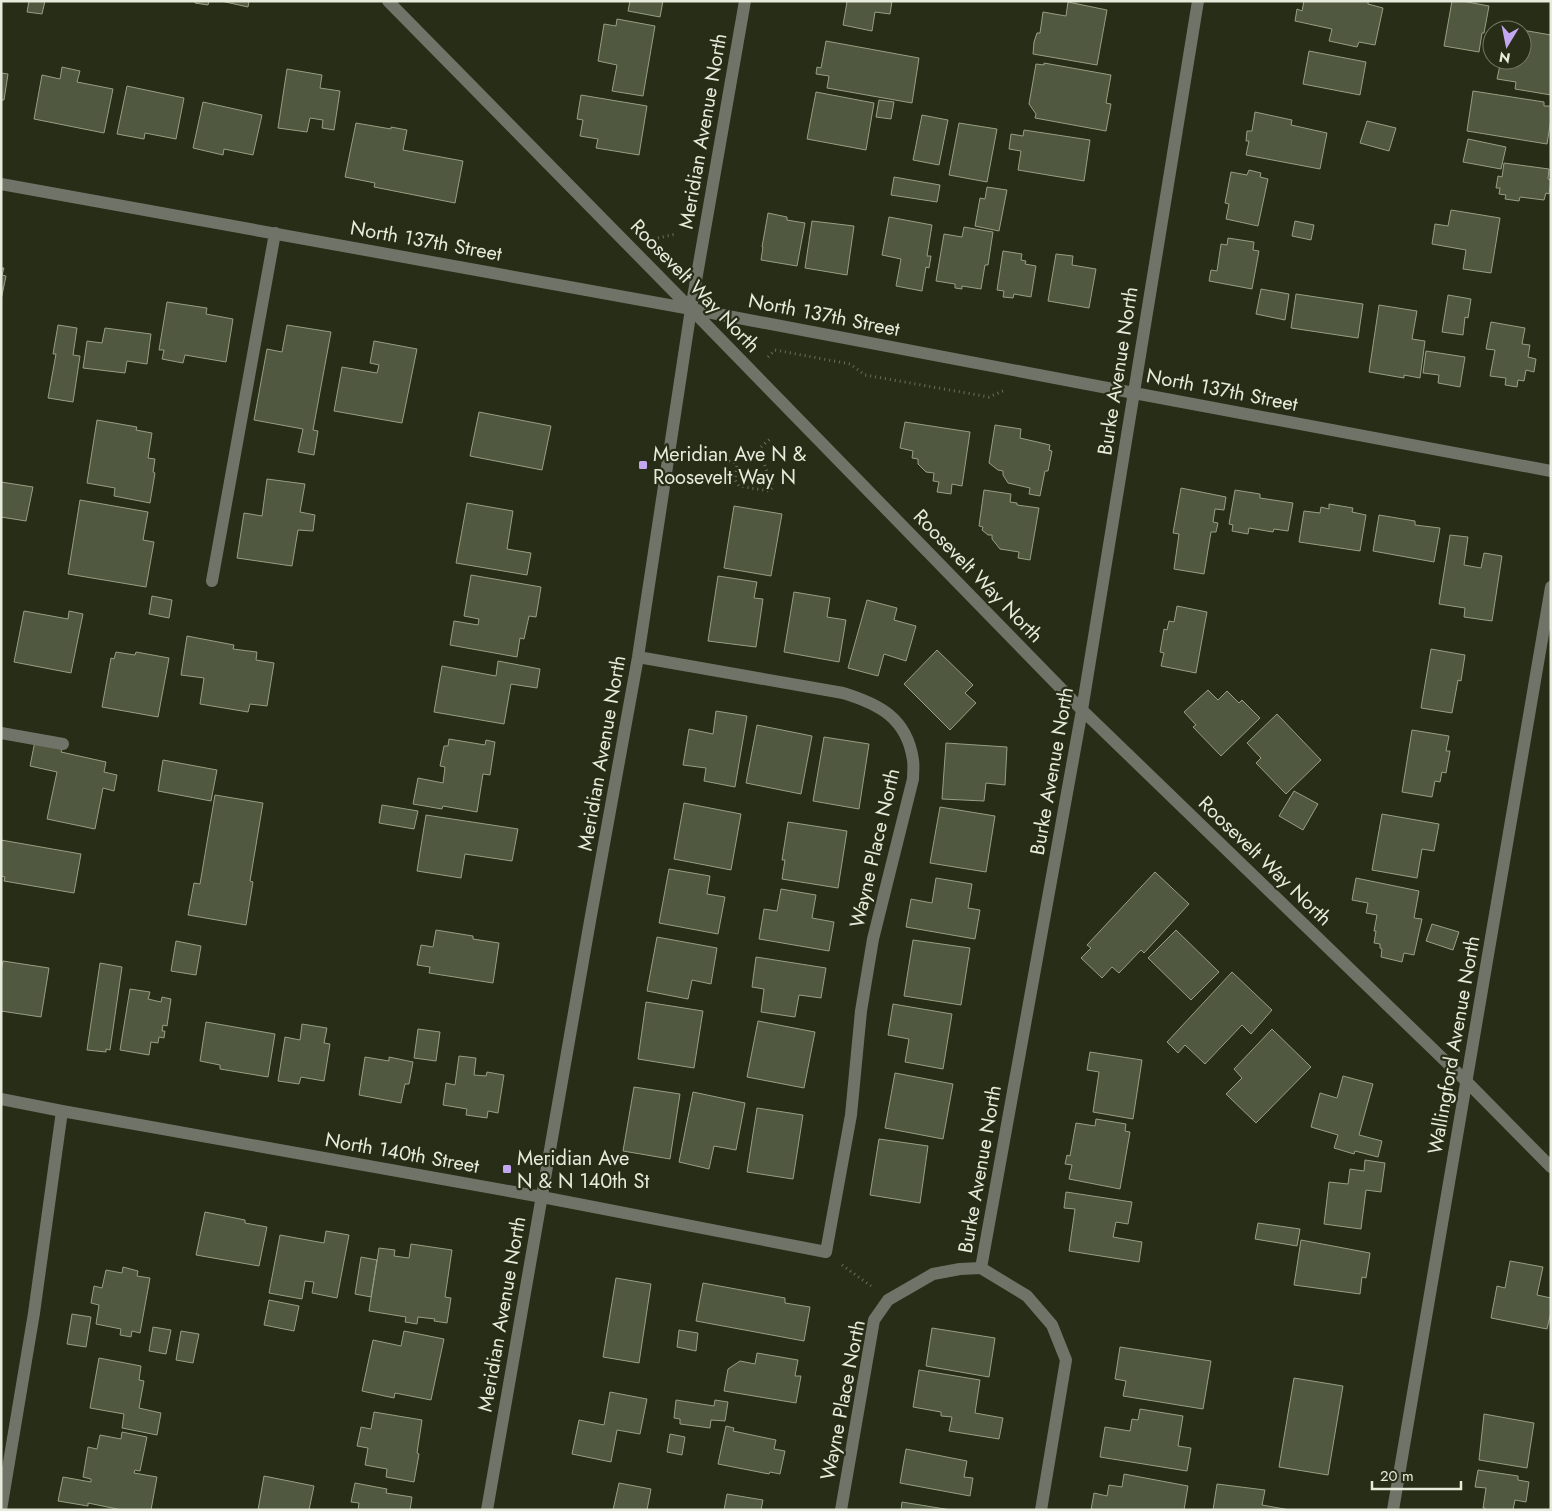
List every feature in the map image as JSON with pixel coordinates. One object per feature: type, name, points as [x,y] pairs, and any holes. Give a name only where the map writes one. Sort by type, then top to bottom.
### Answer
[{"type":"street","name":"Roosevelt Way North","points":[[388,1],[1082,710],[1467,1082],[1551,1167]]},
{"type":"street","name":"Meridian Avenue North","points":[[487,1510],[638,657],[691,309],[745,1]]},
{"type":"street","name":"Burke Avenue North","points":[[1041,1510],[1066,1360],[1052,1325],[1027,1296],[981,1268],[1082,710],[1198,1]]},
{"type":"street","name":"North 137th Street","points":[[1,184],[691,309],[1551,471]]},
{"type":"street","points":[[212,581],[275,233]]},
{"type":"street","name":"Wallingford Avenue North","points":[[1393,1510],[1551,586]]},
{"type":"street","name":"Wayne Place North","points":[[638,657],[843,693],[860,698],[887,711],[905,732],[913,760],[913,779],[873,939],[861,1011],[851,1115],[826,1252]]},
{"type":"street","points":[[1,733],[63,744]]},
{"type":"street","name":"North 140th Street","points":[[1,1099],[542,1197],[826,1252]]},
{"type":"street","points":[[1,1510],[34,1313],[62,1111]]},
{"type":"street","points":[[888,1300],[933,1274],[960,1269],[981,1268]]},
{"type":"street","name":"Wayne Place North","points":[[841,1510],[874,1320],[888,1300]]},
{"type":"path","points":[[653,239],[676,234]]},
{"type":"path","points":[[775,350],[850,364],[865,375],[989,397],[1002,390],[1011,392]]},
{"type":"path","points":[[705,455],[734,462],[737,465],[735,480],[739,486],[769,491],[773,487],[760,452],[761,447],[770,439]]},
{"type":"path","points":[[826,1252],[888,1300]]},
{"type":"building","points":[[29,1],[45,1],[42,14],[27,12]]},
{"type":"building","points":[[195,1],[209,1],[208,5],[195,3]]},
{"type":"building","points":[[221,1],[249,1],[248,7]]},
{"type":"building","points":[[630,1],[663,1],[660,17],[628,11]]},
{"type":"building","points":[[845,1],[892,1],[890,14],[875,12],[872,31],[843,25],[847,2]]},
{"type":"building","points":[[1304,1],[1368,1],[1368,4],[1383,8],[1375,45],[1359,42],[1357,47],[1329,41],[1332,29],[1295,21],[1297,9],[1302,11]]},
{"type":"building","points":[[1452,1],[1489,6],[1486,20],[1482,20],[1479,52],[1444,46]]},
{"type":"building","points":[[1068,2],[1107,10],[1097,65],[1033,54],[1037,33],[1040,33],[1043,12],[1066,16]]},
{"type":"building","points":[[617,19],[655,26],[643,96],[612,91],[617,65],[598,61],[604,24],[616,26]]},
{"type":"building","points":[[1532,32],[1551,35],[1551,95],[1515,89],[1516,82],[1497,79],[1499,70],[1532,70]]},
{"type":"building","points":[[826,41],[919,58],[912,103],[827,88],[829,76],[816,74],[817,67],[821,68]]},
{"type":"building","points":[[1309,51],[1366,62],[1360,95],[1303,84]]},
{"type":"building","points":[[1044,63],[1111,75],[1106,103],[1111,104],[1106,131],[1035,118],[1036,114],[1029,104],[1036,64],[1044,65]]},
{"type":"building","points":[[62,67],[80,71],[77,82],[113,89],[104,133],[34,119],[42,75],[60,79]]},
{"type":"building","points":[[287,69],[322,75],[320,88],[340,91],[334,130],[322,128],[323,120],[310,118],[307,132],[278,128]]},
{"type":"building","points":[[1,73],[8,74],[4,100],[1,100]]},
{"type":"building","points":[[127,86],[184,98],[176,139],[145,133],[144,139],[117,134]]},
{"type":"building","points":[[1473,91],[1544,102],[1544,106],[1551,106],[1547,144],[1467,131]]},
{"type":"building","points":[[816,92],[874,103],[866,150],[807,139]]},
{"type":"building","points":[[581,95],[647,106],[639,155],[596,148],[598,139],[580,136],[583,120],[577,119]]},
{"type":"building","points":[[879,100],[894,102],[891,119],[876,117]]},
{"type":"building","points":[[203,102],[262,115],[253,155],[224,149],[223,155],[193,148]]},
{"type":"building","points":[[1255,112],[1292,120],[1291,125],[1327,133],[1320,169],[1246,155],[1249,141],[1246,141],[1247,131],[1252,131]]},
{"type":"building","points":[[922,115],[948,120],[939,165],[913,160]]},
{"type":"building","points":[[1367,121],[1396,128],[1389,151],[1360,143]]},
{"type":"building","points":[[356,123],[407,130],[403,150],[463,161],[455,203],[374,187],[375,183],[345,177]]},
{"type":"building","points":[[959,123],[997,129],[987,182],[949,175]]},
{"type":"building","points":[[1024,130],[1090,140],[1084,181],[1018,170],[1021,151],[1009,149],[1011,134],[1023,136]]},
{"type":"building","points":[[1468,139],[1506,147],[1501,169],[1463,162]]},
{"type":"building","points":[[1504,163],[1549,169],[1548,179],[1551,180],[1549,194],[1546,193],[1544,200],[1520,197],[1519,201],[1505,199],[1506,195],[1499,194],[1500,188],[1496,188],[1498,176],[1502,177]]},
{"type":"building","points":[[1249,170],[1261,173],[1260,177],[1268,179],[1258,226],[1226,219],[1229,204],[1225,203],[1231,172],[1247,175]]},
{"type":"building","points":[[894,177],[940,185],[937,202],[891,195]]},
{"type":"building","points":[[987,187],[1007,190],[999,231],[975,226],[980,198],[985,199]]},
{"type":"building","points":[[1451,210],[1500,218],[1491,273],[1463,269],[1466,250],[1432,244],[1435,224],[1448,226]]},
{"type":"building","points":[[768,213],[787,217],[787,220],[805,223],[797,266],[761,260]]},
{"type":"building","points":[[889,217],[932,225],[927,256],[931,256],[929,268],[926,267],[922,291],[896,286],[901,259],[882,255]]},
{"type":"building","points":[[812,221],[854,226],[847,275],[805,268]]},
{"type":"building","points":[[1295,221],[1314,225],[1311,240],[1292,236]]},
{"type":"building","points":[[964,227],[993,232],[988,265],[985,265],[981,289],[962,286],[962,289],[955,288],[955,284],[936,281],[944,234],[962,237]]},
{"type":"building","points":[[1228,238],[1254,242],[1253,250],[1259,251],[1252,289],[1209,281],[1211,270],[1217,271],[1221,244],[1227,245]]},
{"type":"building","points":[[1003,251],[1022,254],[1021,260],[1026,261],[1025,264],[1036,266],[1031,297],[1014,294],[1013,298],[1003,297],[1004,291],[997,290]]},
{"type":"building","points":[[1056,254],[1073,256],[1072,265],[1096,269],[1089,308],[1048,301]]},
{"type":"building","points":[[1,268],[4,268],[2,275],[6,276],[1,300]]},
{"type":"building","points":[[1261,289],[1289,294],[1285,320],[1256,314]]},
{"type":"building","points":[[1296,294],[1363,304],[1358,338],[1291,328]]},
{"type":"building","points":[[1448,295],[1471,299],[1468,318],[1465,317],[1463,335],[1442,332]]},
{"type":"building","points":[[167,302],[207,308],[206,314],[233,319],[226,362],[185,355],[183,363],[162,359],[164,350],[159,350]]},
{"type":"building","points":[[1379,305],[1417,311],[1412,339],[1425,341],[1420,378],[1404,375],[1404,378],[1369,372]]},
{"type":"building","points":[[1491,322],[1525,328],[1522,344],[1530,345],[1528,357],[1536,359],[1534,372],[1526,370],[1524,381],[1518,380],[1517,387],[1505,385],[1506,378],[1490,376],[1495,350],[1486,349]]},
{"type":"building","points":[[58,325],[77,328],[73,355],[80,356],[73,402],[48,398],[56,354],[53,354]]},
{"type":"building","points":[[287,325],[331,332],[313,430],[318,431],[314,455],[298,452],[303,429],[254,420],[267,349],[282,352]]},
{"type":"building","points":[[105,328],[151,334],[147,364],[127,361],[125,373],[83,368],[87,341],[102,343]]},
{"type":"building","points":[[374,341],[417,349],[402,423],[334,411],[342,367],[377,373],[379,365],[370,363]]},
{"type":"building","points":[[1426,351],[1465,357],[1460,387],[1438,383],[1439,375],[1423,373]]},
{"type":"building","points":[[479,412],[551,426],[542,470],[470,456]]},
{"type":"building","points":[[97,420],[137,427],[136,430],[152,433],[148,458],[155,459],[153,472],[155,473],[150,503],[114,496],[115,488],[87,483]]},
{"type":"building","points":[[905,422],[970,432],[962,486],[952,484],[951,494],[937,492],[939,482],[933,481],[934,473],[926,472],[918,464],[918,459],[912,458],[913,451],[900,448]]},
{"type":"building","points":[[995,425],[1021,429],[1020,438],[1050,445],[1049,450],[1052,451],[1048,471],[1045,471],[1040,496],[1029,494],[1030,488],[1008,483],[1003,475],[1003,471],[998,470],[989,463]]},
{"type":"building","points":[[267,479],[305,484],[300,512],[315,515],[313,531],[298,530],[292,566],[237,558],[244,513],[262,516]]},
{"type":"building","points":[[1,482],[33,487],[26,521],[1,517]]},
{"type":"building","points":[[1181,488],[1226,497],[1224,510],[1215,509],[1213,522],[1218,523],[1216,532],[1211,532],[1204,574],[1174,569],[1179,534],[1173,533]]},
{"type":"building","points":[[984,490],[1011,494],[1010,502],[1017,503],[1017,505],[1039,508],[1030,560],[1018,558],[1019,552],[1000,549],[992,539],[992,535],[988,535],[982,530],[983,527],[979,526]]},
{"type":"building","points":[[1235,490],[1260,494],[1260,498],[1293,503],[1288,531],[1274,529],[1273,532],[1249,528],[1248,534],[1232,531],[1233,525],[1229,524]]},
{"type":"building","points":[[80,500],[148,512],[143,540],[154,542],[146,587],[68,574]]},
{"type":"building","points":[[467,503],[513,511],[507,549],[531,553],[527,575],[456,563]]},
{"type":"building","points":[[1329,504],[1353,508],[1352,512],[1366,515],[1360,551],[1299,542],[1304,511],[1320,513],[1321,507],[1329,509]]},
{"type":"building","points":[[734,506],[782,514],[771,576],[724,568]]},
{"type":"building","points":[[1379,515],[1415,521],[1415,525],[1440,528],[1434,562],[1373,551]]},
{"type":"building","points":[[1450,535],[1468,537],[1464,565],[1481,568],[1484,553],[1502,556],[1492,621],[1464,617],[1465,608],[1439,604]]},
{"type":"building","points":[[471,575],[541,587],[536,617],[529,616],[524,639],[520,638],[517,657],[450,645],[454,621],[478,625],[479,619],[464,616]]},
{"type":"building","points":[[718,576],[757,582],[754,598],[763,599],[756,647],[708,641]]},
{"type":"building","points":[[794,592],[830,598],[827,617],[846,620],[839,662],[784,652]]},
{"type":"building","points":[[152,596],[172,600],[169,618],[149,614]]},
{"type":"building","points":[[867,600],[897,608],[894,620],[916,626],[906,661],[884,654],[878,676],[848,668]]},
{"type":"building","points":[[1177,606],[1207,612],[1196,673],[1161,666],[1164,653],[1160,652],[1164,629],[1167,630],[1169,621],[1174,622]]},
{"type":"building","points":[[24,611],[68,619],[69,611],[83,614],[71,673],[14,662]]},
{"type":"building","points":[[187,636],[234,645],[233,649],[257,652],[256,660],[274,663],[267,706],[250,704],[248,712],[200,704],[204,678],[181,675]]},
{"type":"building","points":[[1431,649],[1465,655],[1461,681],[1458,680],[1452,713],[1421,708]]},
{"type":"building","points":[[937,650],[973,685],[965,693],[976,703],[950,730],[904,684]]},
{"type":"building","points":[[116,652],[135,655],[136,652],[169,658],[158,717],[102,707],[111,658],[114,659]]},
{"type":"building","points":[[498,661],[540,669],[537,688],[511,684],[504,724],[434,712],[442,666],[496,676]]},
{"type":"building","points":[[1208,690],[1218,700],[1227,691],[1239,703],[1242,700],[1260,718],[1221,756],[1193,727],[1196,725],[1184,712]]},
{"type":"building","points":[[716,711],[747,716],[735,787],[704,781],[706,768],[683,765],[689,729],[713,734]]},
{"type":"building","points":[[1277,714],[1321,760],[1286,794],[1256,763],[1261,758],[1247,743]]},
{"type":"building","points":[[757,725],[812,736],[801,794],[746,783]]},
{"type":"building","points":[[1412,730],[1449,736],[1446,751],[1450,751],[1446,773],[1442,772],[1440,782],[1435,781],[1432,797],[1402,792]]},
{"type":"building","points":[[824,737],[869,744],[859,809],[813,801]]},
{"type":"building","points":[[449,739],[485,745],[486,740],[495,742],[490,775],[483,774],[477,812],[443,806],[442,809],[413,804],[418,778],[443,783],[445,767],[440,766],[444,746],[448,746]]},
{"type":"building","points":[[35,741],[63,747],[61,752],[106,762],[104,772],[117,775],[114,791],[103,788],[95,829],[47,819],[57,772],[30,766]]},
{"type":"building","points":[[946,743],[1007,747],[1005,785],[986,783],[984,801],[942,799]]},
{"type":"building","points":[[163,760],[217,770],[211,801],[158,791]]},
{"type":"building","points":[[1294,791],[1318,804],[1303,830],[1279,816]]},
{"type":"building","points":[[215,795],[263,803],[250,881],[253,882],[246,925],[188,915],[194,883],[200,884]]},
{"type":"building","points":[[684,803],[741,814],[731,870],[674,859]]},
{"type":"building","points":[[382,805],[418,811],[414,829],[379,823]]},
{"type":"building","points":[[940,807],[995,816],[986,872],[930,863]]},
{"type":"building","points":[[1382,814],[1439,824],[1434,851],[1422,849],[1417,878],[1372,870]]},
{"type":"building","points":[[426,815],[518,829],[512,861],[465,854],[461,878],[417,871]]},
{"type":"building","points":[[788,822],[847,831],[838,888],[782,879],[785,860],[782,860]]},
{"type":"building","points":[[1,840],[81,854],[74,893],[4,881],[5,877],[1,876]]},
{"type":"building","points":[[669,869],[710,876],[707,894],[725,897],[718,934],[659,923]]},
{"type":"building","points":[[1155,872],[1189,904],[1144,953],[1141,950],[1119,973],[1112,967],[1102,978],[1081,958],[1091,948],[1087,945]]},
{"type":"building","points":[[936,878],[972,884],[968,908],[980,910],[975,939],[906,927],[911,899],[932,903]]},
{"type":"building","points":[[1356,878],[1419,891],[1414,918],[1422,919],[1414,955],[1404,953],[1402,962],[1381,957],[1382,949],[1380,944],[1374,943],[1377,915],[1366,913],[1368,903],[1352,900]]},
{"type":"building","points":[[781,889],[816,895],[812,918],[834,922],[829,951],[759,939],[764,909],[777,911]]},
{"type":"building","points":[[1432,924],[1459,932],[1453,950],[1426,941]]},
{"type":"building","points":[[436,930],[473,936],[473,939],[499,943],[493,983],[429,973],[430,967],[417,965],[421,945],[433,947]]},
{"type":"building","points":[[1176,930],[1219,972],[1191,1000],[1148,958]]},
{"type":"building","points":[[657,937],[717,948],[711,984],[692,980],[688,999],[647,991]]},
{"type":"building","points":[[913,940],[970,948],[961,1005],[904,996]]},
{"type":"building","points":[[176,941],[201,946],[196,975],[171,971]]},
{"type":"building","points":[[756,957],[826,968],[821,998],[799,995],[795,1017],[761,1012],[764,989],[752,987]]},
{"type":"building","points":[[3,961],[49,968],[41,1017],[1,1011],[1,971]]},
{"type":"building","points":[[100,963],[122,967],[110,1050],[106,1049],[106,1052],[87,1050]]},
{"type":"building","points":[[1232,972],[1272,1010],[1251,1034],[1242,1025],[1205,1064],[1185,1045],[1178,1053],[1167,1042]]},
{"type":"building","points":[[130,989],[150,992],[148,999],[161,1002],[162,997],[171,999],[167,1026],[163,1025],[162,1031],[165,1031],[164,1038],[159,1037],[158,1043],[151,1042],[149,1055],[120,1050]]},
{"type":"building","points":[[646,1002],[703,1011],[694,1068],[638,1059]]},
{"type":"building","points":[[893,1004],[952,1014],[943,1069],[905,1062],[909,1039],[888,1035]]},
{"type":"building","points":[[758,1021],[815,1032],[804,1088],[747,1077]]},
{"type":"building","points":[[206,1022],[275,1034],[268,1077],[220,1069],[220,1065],[200,1061]]},
{"type":"building","points":[[302,1024],[327,1028],[324,1043],[330,1044],[324,1081],[301,1077],[299,1084],[278,1081],[285,1037],[300,1040]]},
{"type":"building","points":[[418,1029],[440,1032],[436,1061],[414,1058]]},
{"type":"building","points":[[1272,1029],[1311,1067],[1256,1123],[1226,1094],[1242,1078],[1234,1069]]},
{"type":"building","points":[[1090,1052],[1142,1060],[1133,1119],[1093,1112],[1099,1072],[1087,1070]]},
{"type":"building","points":[[459,1056],[476,1058],[474,1075],[486,1076],[487,1072],[504,1075],[498,1113],[488,1111],[487,1118],[466,1115],[467,1109],[443,1105],[446,1083],[455,1085]]},
{"type":"building","points":[[365,1057],[389,1061],[389,1057],[413,1062],[409,1084],[405,1084],[401,1103],[359,1095]]},
{"type":"building","points":[[895,1073],[953,1084],[943,1139],[885,1128]]},
{"type":"building","points":[[1343,1076],[1373,1084],[1359,1135],[1382,1141],[1378,1157],[1355,1151],[1354,1154],[1334,1148],[1338,1135],[1311,1127],[1320,1093],[1337,1098]]},
{"type":"building","points":[[634,1087],[680,1094],[670,1159],[623,1151]]},
{"type":"building","points":[[693,1092],[745,1103],[736,1150],[714,1146],[709,1169],[679,1162]]},
{"type":"building","points":[[757,1108],[803,1115],[793,1179],[747,1172]]},
{"type":"building","points":[[1096,1119],[1126,1124],[1125,1131],[1130,1132],[1120,1189],[1069,1179],[1072,1165],[1065,1164],[1067,1155],[1070,1156],[1076,1123],[1095,1126]]},
{"type":"building","points":[[879,1139],[928,1146],[920,1203],[870,1195]]},
{"type":"building","points":[[1365,1160],[1385,1163],[1381,1192],[1366,1190],[1361,1229],[1324,1224],[1329,1182],[1348,1184],[1350,1169],[1364,1171]]},
{"type":"building","points":[[1066,1192],[1132,1202],[1128,1224],[1116,1222],[1113,1237],[1142,1242],[1139,1262],[1069,1251],[1075,1209],[1064,1208]]},
{"type":"building","points":[[205,1212],[245,1220],[245,1223],[267,1227],[259,1266],[196,1255]]},
{"type":"building","points":[[1258,1223],[1300,1229],[1297,1246],[1255,1239]]},
{"type":"building","points":[[326,1231],[349,1235],[337,1298],[312,1293],[314,1282],[305,1281],[302,1299],[269,1293],[280,1235],[324,1243]]},
{"type":"building","points":[[1301,1240],[1370,1253],[1366,1278],[1362,1277],[1360,1294],[1294,1285]]},
{"type":"building","points":[[411,1244],[452,1250],[445,1297],[451,1298],[447,1323],[418,1317],[417,1324],[405,1322],[406,1317],[369,1311],[379,1248],[395,1250],[394,1256],[409,1258]]},
{"type":"building","points":[[361,1257],[377,1260],[371,1297],[355,1294]]},
{"type":"building","points":[[1510,1261],[1543,1267],[1537,1295],[1551,1298],[1551,1312],[1547,1329],[1491,1318],[1497,1286],[1505,1288]]},
{"type":"building","points":[[123,1267],[138,1271],[137,1276],[150,1278],[140,1333],[132,1331],[131,1337],[120,1335],[121,1329],[96,1324],[99,1305],[91,1303],[94,1286],[102,1288],[106,1270],[122,1273]]},
{"type":"building","points":[[616,1278],[651,1284],[639,1363],[603,1357]]},
{"type":"building","points":[[703,1283],[785,1298],[785,1303],[810,1307],[804,1341],[696,1321]]},
{"type":"building","points":[[269,1300],[299,1306],[294,1331],[264,1325]]},
{"type":"building","points":[[72,1314],[91,1317],[86,1347],[67,1344]]},
{"type":"building","points":[[153,1327],[171,1330],[166,1354],[149,1351]]},
{"type":"building","points":[[932,1328],[995,1338],[989,1377],[926,1366]]},
{"type":"building","points":[[679,1330],[698,1333],[696,1351],[677,1347]]},
{"type":"building","points":[[181,1331],[199,1334],[193,1363],[176,1360]]},
{"type":"building","points":[[404,1331],[444,1339],[431,1400],[395,1393],[394,1398],[362,1391],[373,1340],[401,1346]]},
{"type":"building","points":[[1120,1347],[1211,1361],[1203,1409],[1123,1396],[1126,1381],[1115,1379]]},
{"type":"building","points":[[757,1353],[798,1360],[795,1376],[801,1376],[796,1403],[724,1391],[728,1369],[740,1361],[755,1364]]},
{"type":"building","points":[[99,1358],[141,1366],[139,1380],[144,1381],[139,1408],[161,1413],[157,1435],[122,1428],[124,1414],[90,1408]]},
{"type":"building","points":[[919,1370],[980,1380],[975,1413],[1003,1418],[999,1439],[949,1431],[952,1417],[941,1416],[941,1412],[913,1407]]},
{"type":"building","points":[[1294,1378],[1343,1386],[1328,1475],[1279,1467]]},
{"type":"building","points":[[610,1392],[647,1399],[640,1434],[617,1430],[611,1462],[572,1454],[579,1420],[604,1425]]},
{"type":"building","points":[[676,1400],[714,1406],[715,1400],[728,1402],[725,1421],[711,1420],[710,1428],[680,1424],[680,1419],[674,1418]]},
{"type":"building","points":[[1140,1409],[1183,1416],[1178,1446],[1191,1448],[1187,1471],[1100,1457],[1105,1427],[1130,1431],[1132,1419],[1138,1420]]},
{"type":"building","points":[[374,1412],[422,1420],[414,1482],[386,1477],[387,1469],[365,1465],[368,1448],[357,1446],[361,1427],[371,1429]]},
{"type":"building","points":[[1484,1414],[1534,1423],[1527,1468],[1479,1460]]},
{"type":"building","points":[[726,1426],[734,1428],[733,1431],[776,1440],[774,1449],[785,1451],[780,1474],[770,1472],[769,1474],[718,1464]]},
{"type":"building","points":[[122,1432],[147,1437],[140,1471],[135,1470],[134,1473],[157,1477],[151,1510],[122,1510],[88,1503],[88,1506],[58,1501],[63,1477],[91,1482],[91,1479],[83,1477],[88,1447],[97,1449],[100,1435],[121,1439]]},
{"type":"building","points":[[670,1434],[685,1437],[682,1455],[667,1452]]},
{"type":"building","points":[[906,1449],[967,1461],[964,1477],[973,1478],[970,1496],[900,1483]]},
{"type":"building","points":[[1478,1470],[1518,1476],[1518,1480],[1529,1482],[1526,1502],[1515,1500],[1513,1510],[1485,1510],[1483,1508],[1486,1488],[1475,1487]]},
{"type":"building","points":[[1124,1474],[1188,1486],[1184,1510],[1091,1510],[1094,1493],[1107,1496],[1109,1485],[1122,1487]]},
{"type":"building","points":[[264,1476],[314,1486],[309,1510],[258,1510]]},
{"type":"building","points":[[355,1483],[387,1489],[386,1493],[412,1497],[410,1510],[358,1510],[359,1503],[351,1502]]},
{"type":"building","points":[[619,1483],[651,1489],[647,1510],[613,1510]]},
{"type":"building","points":[[1217,1484],[1265,1490],[1262,1505],[1290,1510],[1213,1510]]},
{"type":"building","points":[[727,1494],[763,1500],[761,1510],[724,1510]]},
{"type":"building","points":[[902,1502],[951,1510],[901,1510]]},
{"type":"place","name":"Meridian Ave N & Roosevelt Way N","points":[[643,465]]},
{"type":"place","name":"Meridian Ave N & N 140th St","points":[[507,1169]]}]
